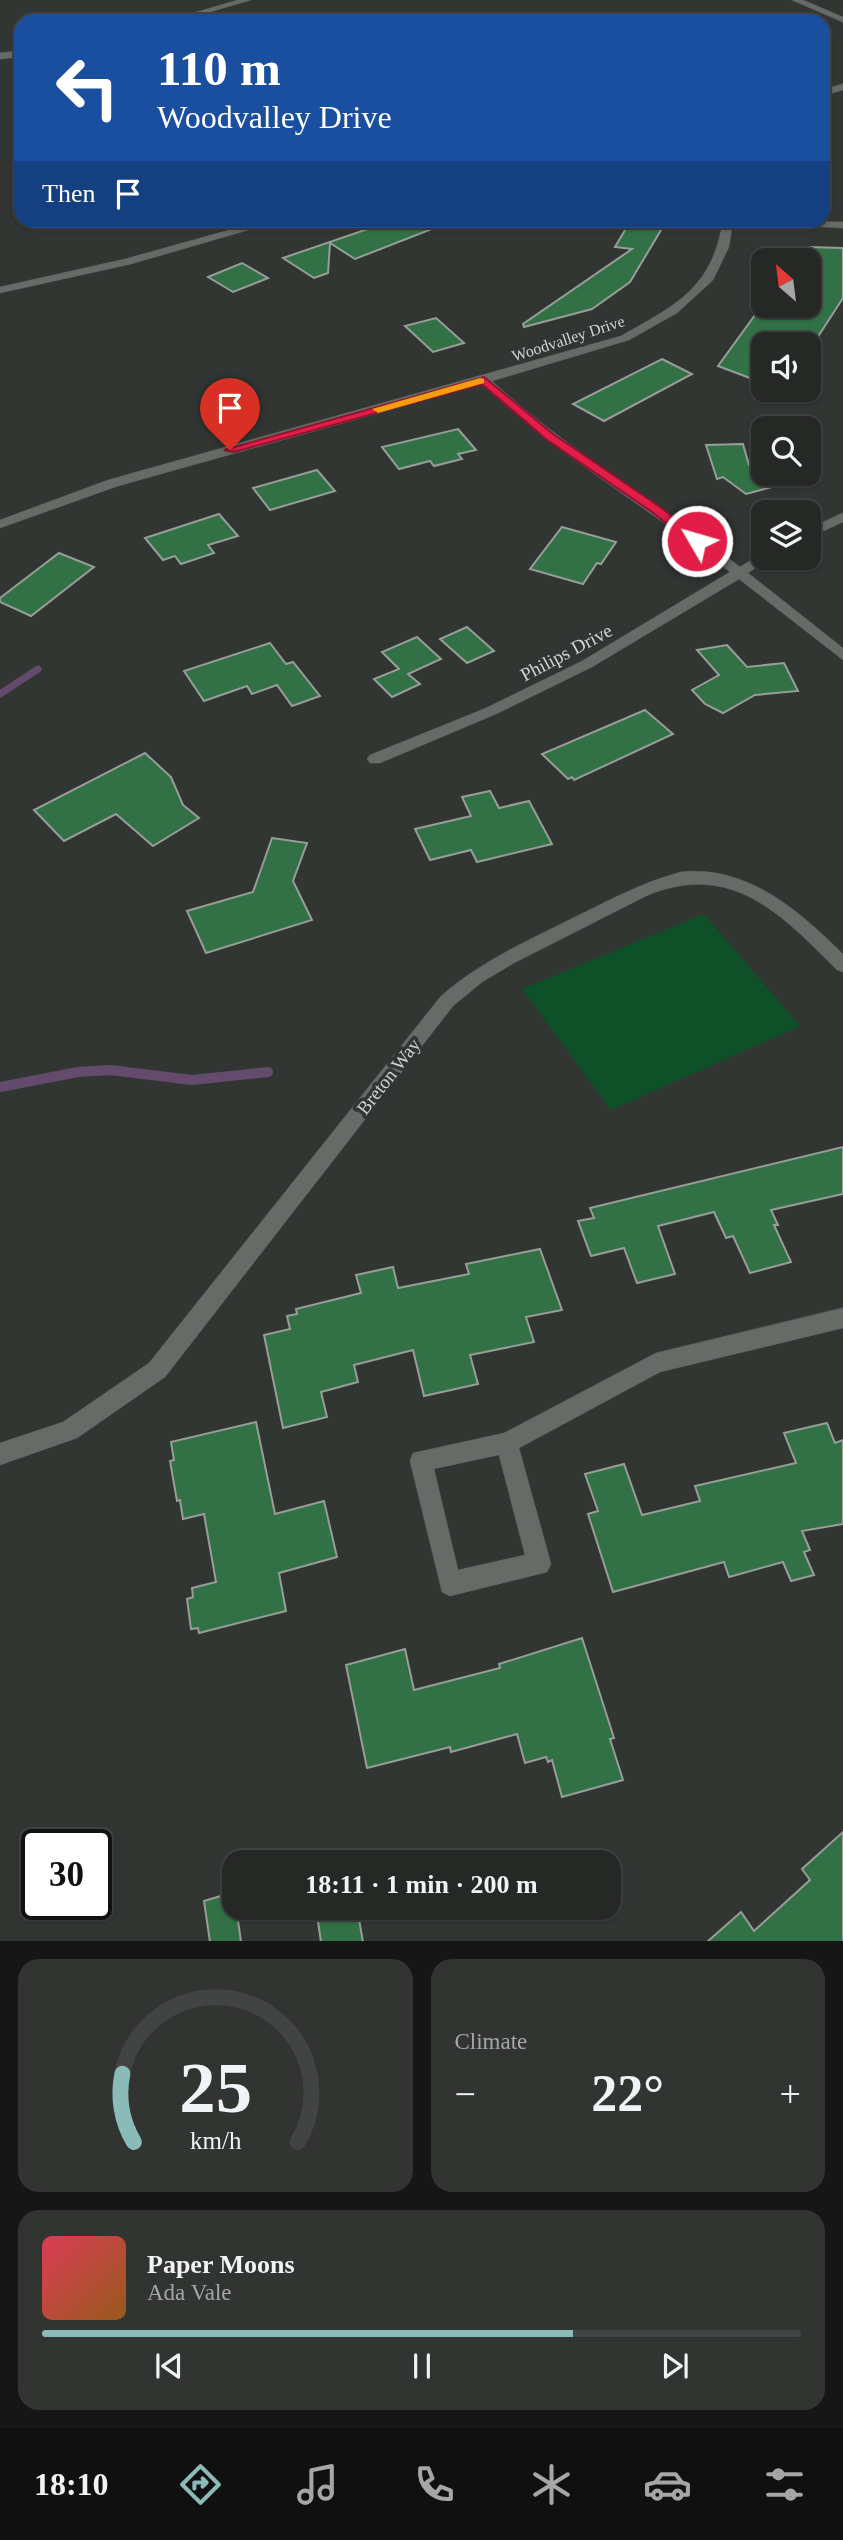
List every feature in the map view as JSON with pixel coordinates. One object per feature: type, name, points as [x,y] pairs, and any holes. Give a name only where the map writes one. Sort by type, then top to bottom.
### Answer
[{"type":"street","points":[[196,14],[247,0]]},
{"type":"street","points":[[796,0],[829,14]]},
{"type":"street","points":[[0,290],[165,253],[251,228]]},
{"type":"street","name":"Woodvalley Drive","points":[[0,524],[123,480],[625,338],[673,311],[708,280],[718,265],[726,228]]},
{"type":"street","points":[[484,380],[550,437],[656,510],[843,655]]},
{"type":"street","points":[[821,528],[843,517]]},
{"type":"street","name":"Philips Drive","points":[[375,760],[491,711],[587,664],[751,565]]},
{"type":"street","name":"Breton Way","points":[[0,1454],[69,1431],[157,1370],[439,1010],[466,984],[505,959],[646,891],[681,878],[706,878],[741,886],[778,904],[843,965]]},
{"type":"street","points":[[506,1443],[539,1564],[450,1584],[421,1461],[506,1443],[656,1363],[843,1318]]},
{"type":"green space","points":[[704,914],[800,1026],[611,1110],[522,989]]},
{"type":"building","points":[[371,228],[434,228],[355,259],[330,243],[328,273],[314,278],[283,258]]},
{"type":"building","points":[[626,228],[662,228],[630,282],[592,309],[524,327],[523,324],[632,249],[615,247]]},
{"type":"building","points":[[808,247],[843,248],[843,298],[821,332],[751,332],[751,378],[718,366],[753,318],[821,318],[821,248]]},
{"type":"building","points":[[242,263],[268,278],[233,292],[208,277]]},
{"type":"building","points":[[436,318],[464,343],[433,352],[405,326]]},
{"type":"building","points":[[662,359],[692,374],[604,421],[573,404]]},
{"type":"building","points":[[458,429],[476,450],[458,454],[462,459],[434,466],[430,461],[399,469],[382,447]]},
{"type":"building","points":[[743,444],[751,466],[751,486],[775,486],[746,494],[723,477],[717,479],[706,445]]},
{"type":"building","points":[[317,470],[335,491],[270,510],[253,488]]},
{"type":"building","points":[[219,514],[238,536],[208,545],[214,553],[181,564],[175,556],[163,560],[145,538]]},
{"type":"building","points":[[562,527],[616,542],[583,584],[530,569]]},
{"type":"building","points":[[59,553],[94,567],[31,616],[0,602],[0,598]]},
{"type":"building","points":[[467,627],[494,651],[467,663],[440,639]]},
{"type":"building","points":[[417,637],[441,659],[408,674],[420,684],[392,697],[374,679],[399,669],[382,652]]},
{"type":"building","points":[[270,643],[286,664],[293,662],[320,696],[292,706],[277,685],[252,694],[247,686],[204,701],[184,671]]},
{"type":"building","points":[[727,645],[747,667],[784,663],[798,691],[755,695],[723,713],[705,704],[692,690],[719,675],[697,650]]},
{"type":"building","points":[[645,710],[673,734],[574,780],[572,777],[568,779],[542,754]]},
{"type":"building","points":[[145,753],[171,777],[183,805],[199,818],[153,846],[116,814],[64,841],[34,810]]},
{"type":"building","points":[[490,791],[499,808],[529,801],[552,844],[477,862],[471,850],[430,860],[415,829],[471,816],[462,797]]},
{"type":"building","points":[[272,838],[307,843],[293,881],[312,920],[206,953],[187,911],[253,892]]},
{"type":"building","points":[[843,1147],[843,1194],[771,1210],[778,1225],[774,1225],[791,1262],[750,1273],[733,1236],[726,1238],[714,1212],[658,1226],[675,1274],[637,1283],[624,1248],[591,1256],[578,1221],[594,1218],[590,1208]]},
{"type":"building","points":[[540,1249],[562,1310],[526,1317],[534,1342],[470,1355],[478,1384],[424,1396],[413,1350],[354,1365],[358,1382],[321,1392],[327,1417],[283,1428],[264,1335],[290,1329],[287,1316],[297,1314],[296,1309],[361,1293],[356,1275],[393,1267],[398,1288],[469,1274],[466,1264]]},
{"type":"building","points":[[256,1422],[275,1514],[324,1501],[337,1557],[279,1573],[286,1611],[199,1633],[198,1628],[191,1629],[187,1599],[193,1597],[192,1588],[216,1582],[204,1514],[183,1519],[180,1500],[177,1501],[170,1461],[174,1460],[171,1442]]},
{"type":"building","points":[[827,1423],[835,1443],[843,1440],[843,1524],[802,1531],[810,1550],[804,1552],[814,1575],[791,1581],[783,1562],[729,1577],[724,1562],[613,1592],[588,1514],[598,1511],[585,1474],[624,1464],[642,1515],[700,1501],[695,1486],[796,1463],[784,1433]]},
{"type":"building","points":[[582,1638],[614,1738],[610,1739],[623,1780],[562,1797],[552,1760],[548,1762],[546,1757],[525,1763],[517,1734],[451,1752],[450,1747],[367,1768],[346,1665],[405,1649],[414,1690],[500,1668],[499,1664]]},
{"type":"building","points":[[843,1832],[843,1941],[708,1941],[741,1912],[754,1931],[810,1880],[802,1869]]},
{"type":"building","points":[[222,1896],[222,1920],[238,1920],[241,1941],[210,1941],[204,1901]]},
{"type":"building","points":[[318,1920],[359,1920],[363,1941],[321,1941]]},
{"type":"waterway","points":[[0,694],[38,669]]},
{"type":"waterway","points":[[0,1087],[78,1072],[110,1070],[192,1080],[268,1072]]},
{"type":"slow traffic","points":[[378,409],[480,381]]},
{"type":"route","points":[[230,450],[484,380],[521,415],[550,437],[697,541]]}]
